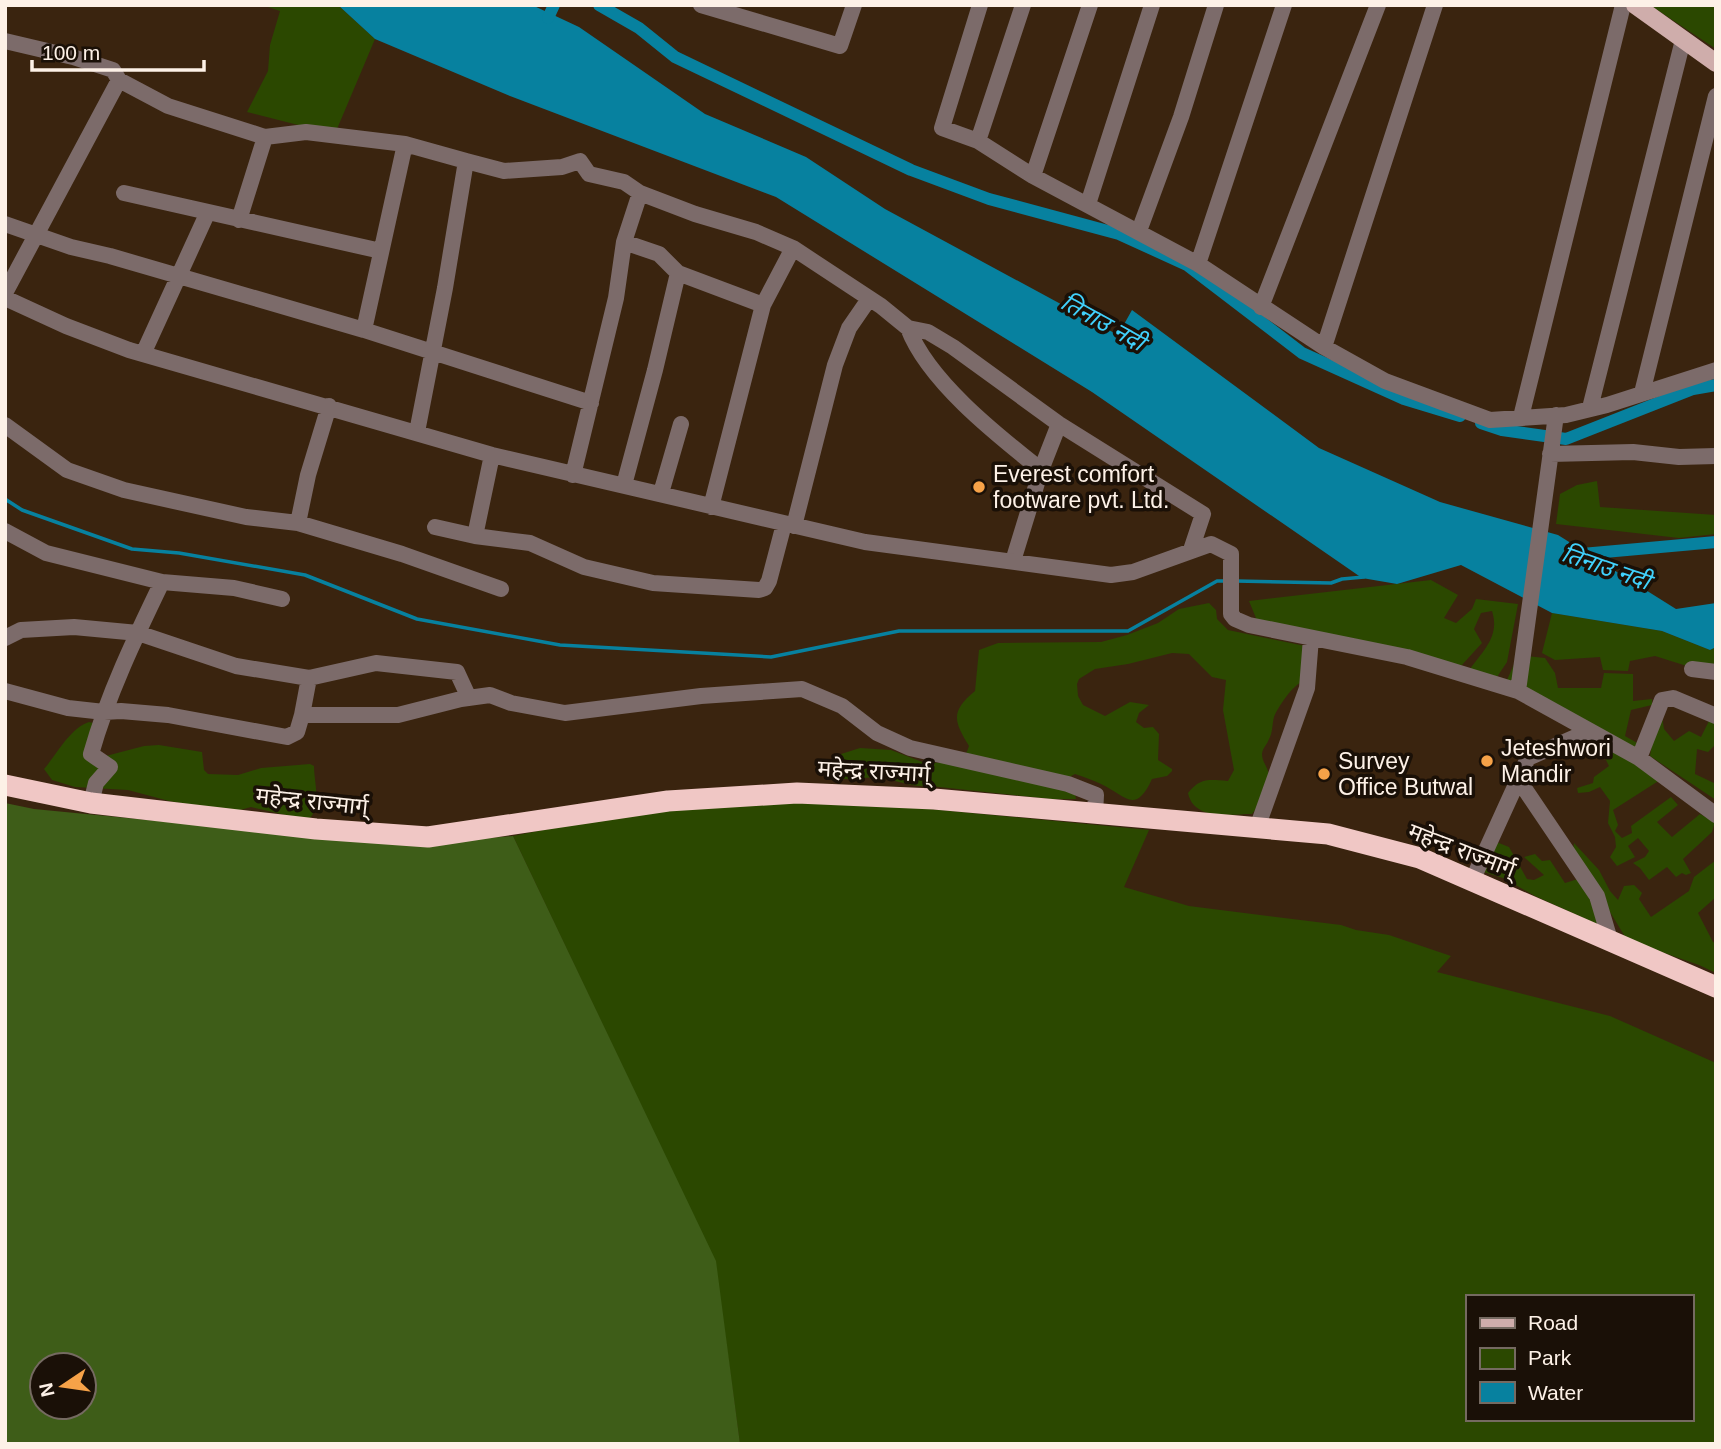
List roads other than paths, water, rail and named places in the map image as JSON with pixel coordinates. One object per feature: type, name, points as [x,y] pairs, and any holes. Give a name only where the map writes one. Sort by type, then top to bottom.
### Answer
[{"type":"highway","name":"महेन्द्र राज्मार्ग्","points":[[5,785],[92,803],[316,829],[428,837],[668,801],[797,793],[934,799],[1328,834],[1420,858],[1716,987]]},
{"type":"main road","points":[[1635,5],[1716,63]]},
{"type":"street","points":[[701,5],[839,46],[854,5]]},
{"type":"street","points":[[980,5],[942,128],[978,141],[1033,176],[1198,264],[1261,307],[1385,381],[1490,420],[1566,415],[1716,370]]},
{"type":"street","points":[[978,141],[1023,5]]},
{"type":"street","points":[[1033,176],[1090,5]]},
{"type":"street","points":[[1088,204],[1152,5]]},
{"type":"street","points":[[1139,231],[1181,117],[1216,5]]},
{"type":"street","points":[[1198,264],[1284,5]]},
{"type":"street","points":[[1261,307],[1378,5]]},
{"type":"street","points":[[1324,346],[1435,5]]},
{"type":"street","points":[[1521,417],[1623,5]]},
{"type":"street","points":[[1590,408],[1682,40]]},
{"type":"street","points":[[5,41],[74,57],[113,70],[118,80],[168,106],[265,137],[306,132],[405,144],[504,171],[562,167],[580,161],[589,174],[624,183],[640,193],[695,214],[756,232],[793,248],[908,328],[928,332],[953,347],[1059,424],[1203,514],[1191,550]]},
{"type":"street","points":[[118,80],[34,235],[5,295],[66,326],[143,354],[492,455],[865,542],[1111,575],[1133,572],[1211,544],[1231,554],[1231,614],[1235,619],[1249,625],[1407,657],[1518,691],[1639,758],[1716,815]]},
{"type":"street","points":[[1642,393],[1716,96]]},
{"type":"street","points":[[239,220],[265,137]]},
{"type":"street","points":[[364,330],[405,144]]},
{"type":"street","points":[[417,432],[466,161]]},
{"type":"street","points":[[124,193],[207,214],[381,251]]},
{"type":"street","points":[[573,475],[616,298],[624,242],[640,193]]},
{"type":"street","points":[[143,354],[207,214]]},
{"type":"street","points":[[5,224],[71,247],[364,330],[590,403]]},
{"type":"street","points":[[624,242],[659,254],[678,273],[763,305]]},
{"type":"street","points":[[711,507],[763,305],[793,248]]},
{"type":"street","points":[[624,485],[678,273]]},
{"type":"street","points":[[435,527],[475,536],[530,543],[584,567],[653,583],[759,590],[765,588],[789,525],[835,365],[849,328],[869,299]]},
{"type":"street","points":[[908,328],[914,344],[946,385],[992,429],[1041,470]]},
{"type":"street","points":[[298,523],[308,475],[329,406]]},
{"type":"street","points":[[1518,691],[1556,415]]},
{"type":"street","points":[[1013,561],[1041,470],[1059,424]]},
{"type":"street","points":[[5,425],[67,470],[124,490],[246,517],[298,523],[402,554],[500,589]]},
{"type":"street","points":[[661,493],[681,425]]},
{"type":"street","points":[[1549,454],[1633,452],[1679,457],[1716,456]]},
{"type":"street","points":[[475,536],[492,455]]},
{"type":"street","points":[[5,531],[46,553],[162,582],[234,588],[282,598]]},
{"type":"street","points":[[92,803],[96,783],[110,767],[92,754],[104,712],[162,582]]},
{"type":"street","points":[[5,638],[21,630],[74,627],[138,633],[236,666],[309,678],[376,663],[457,671],[469,698]]},
{"type":"street","points":[[1257,828],[1307,688],[1311,638]]},
{"type":"street","points":[[1692,669],[1716,672]]},
{"type":"street","points":[[5,691],[68,708],[167,715],[287,737],[297,732],[303,715],[309,678]]},
{"type":"street","points":[[303,715],[398,715],[490,695],[511,704],[565,713],[701,696],[802,689],[842,706],[877,733],[910,748],[1068,784],[1096,795],[1095,814]]},
{"type":"street","points":[[1639,758],[1662,701],[1673,698],[1716,716]]},
{"type":"street","points":[[1472,881],[1528,758],[1589,731]]},
{"type":"street","points":[[1518,779],[1597,896],[1609,940]]},
{"type":"water","name":"तिनाउ नदी","points":[[338,5],[532,5],[579,27],[705,114],[806,157],[885,209],[1118,335],[1132,310],[1319,448],[1440,502],[1558,535],[1676,609],[1716,603],[1716,647],[1710,650],[1662,631],[1552,613],[1461,565],[1397,584],[1362,578],[1092,392],[776,197],[510,96],[375,39]]},
{"type":"waterway","points":[[548,18],[554,5]]},
{"type":"waterway","points":[[599,5],[639,28],[675,57],[911,170],[989,199],[1119,234],[1187,265],[1302,353],[1404,399],[1460,416]]},
{"type":"waterway","points":[[1481,423],[1502,430],[1566,439],[1693,389],[1716,385]]},
{"type":"waterway","points":[[5,499],[22,510],[132,549],[179,553],[305,575],[417,619],[560,645],[771,657],[899,631],[1128,631],[1217,581],[1225,581]]},
{"type":"waterway","name":"तिनाउ नदी","points":[[1575,559],[1582,554],[1716,542]]},
{"type":"waterway","points":[[1236,581],[1331,583],[1364,577]]},
{"type":"place","name":"Everest comfort footware pvt. Ltd.","points":[[979,487]]},
{"type":"place","name":"Jeteshwori Mandir","points":[[1487,761]]},
{"type":"place","name":"Survey Office Butwal","points":[[1324,774]]}]
